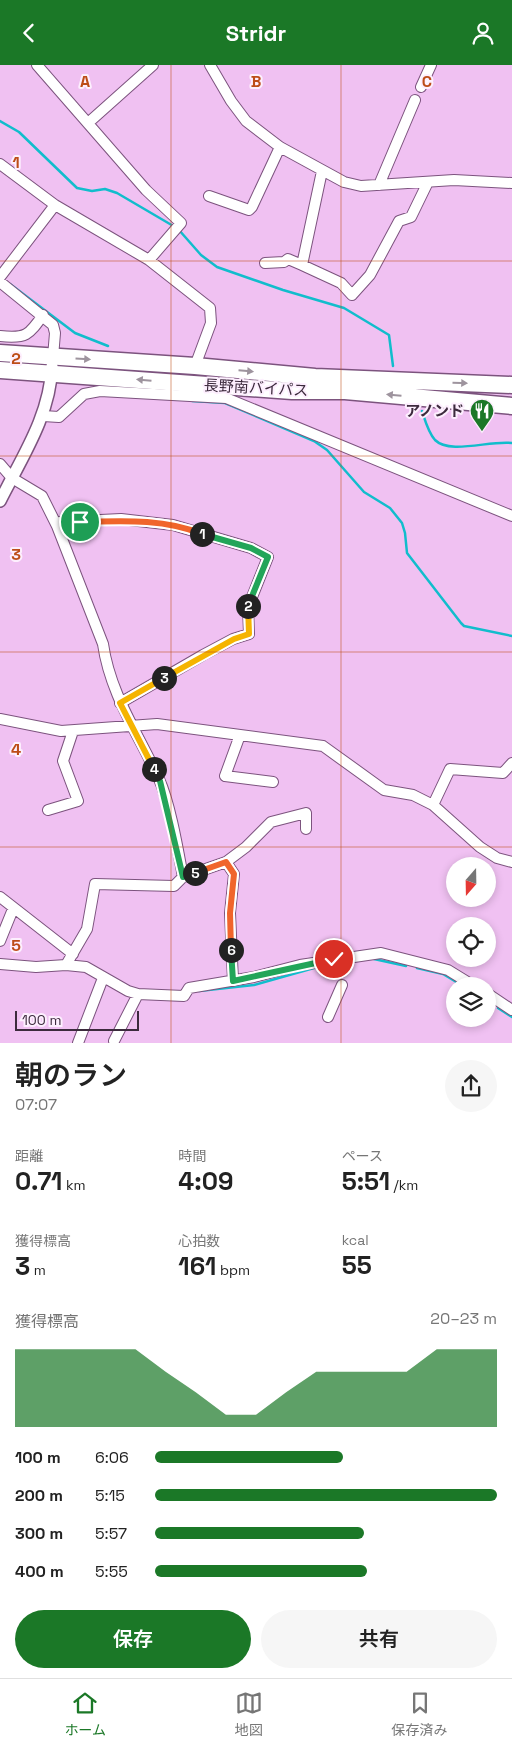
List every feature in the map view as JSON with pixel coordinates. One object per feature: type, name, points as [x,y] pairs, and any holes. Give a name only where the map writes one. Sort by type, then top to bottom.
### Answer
[{"type":"highway","name":"長野南バイパス","points":[[0,353],[195,366],[315,377],[512,385]]},
{"type":"highway","name":"長野南バイパス","points":[[0,370],[292,391],[345,391],[512,406]]},
{"type":"street","points":[[37,65],[146,190],[181,223],[149,260]]},
{"type":"street","points":[[88,123],[153,65]]},
{"type":"street","points":[[210,65],[231,101],[246,121],[280,147],[322,171],[352,184],[379,185],[487,181],[512,183]]},
{"type":"street","points":[[421,87],[431,65]]},
{"type":"street","points":[[379,185],[415,101]]},
{"type":"street","points":[[210,196],[249,209],[252,207],[280,147]]},
{"type":"street","points":[[0,164],[55,205],[149,260],[210,308],[212,323],[195,366]]},
{"type":"street","points":[[302,265],[322,171]]},
{"type":"street","points":[[265,263],[284,263],[288,259],[342,283],[352,295],[370,275],[399,221],[411,217],[428,182]]},
{"type":"street","points":[[0,277],[55,205]]},
{"type":"street","points":[[0,282],[43,315],[53,325],[55,333],[52,375],[43,416],[0,501]]},
{"type":"street","points":[[0,336],[16,338],[30,334],[43,315]]},
{"type":"street","points":[[43,416],[59,417],[84,394],[100,391],[226,398],[512,516]]},
{"type":"street","points":[[0,464],[12,478],[42,496],[57,525],[103,645],[106,661],[120,703],[160,781],[183,877]]},
{"type":"street","points":[[57,525],[60,523],[121,519],[173,525],[251,548],[268,557],[248,607],[249,634],[204,655],[120,703]]},
{"type":"street","points":[[0,719],[36,727],[73,731],[157,725],[323,746],[384,790],[394,794],[413,795],[433,805],[480,847],[497,857],[512,862]]},
{"type":"street","points":[[48,810],[78,801],[63,761],[73,731]]},
{"type":"street","points":[[240,735],[225,775],[273,782]]},
{"type":"street","points":[[433,805],[450,769],[503,773],[512,763]]},
{"type":"street","points":[[66,965],[87,929],[96,884],[174,886],[183,877],[226,862],[246,847],[271,822],[306,813],[306,829]]},
{"type":"street","points":[[226,862],[234,874],[230,913],[233,981]]},
{"type":"street","points":[[0,897],[73,954]]},
{"type":"street","points":[[0,941],[13,909]]},
{"type":"street","points":[[0,964],[36,967],[66,965],[86,967],[138,994],[184,996],[189,988],[233,981],[300,965],[381,953],[448,970],[459,977]]},
{"type":"street","points":[[78,1043],[104,978]]},
{"type":"street","points":[[328,1017],[342,985]]},
{"type":"street","points":[[114,1041],[138,994]]},
{"type":"street","points":[[496,999],[512,1010]]},
{"type":"waterway","points":[[0,121],[19,132],[77,188],[92,191],[105,189],[117,193],[175,227]]},
{"type":"waterway","points":[[179,230],[201,255],[217,267],[283,290],[344,308],[389,335],[393,366]]},
{"type":"waterway","points":[[10,284],[75,333],[108,346]]},
{"type":"waterway","points":[[192,401],[225,403],[314,441],[327,450],[364,492],[390,508],[402,523],[407,553],[461,623],[464,626],[512,636]]},
{"type":"waterway","points":[[422,411],[430,433],[435,440],[442,444],[460,447],[512,443]]},
{"type":"waterway","points":[[374,959],[406,966]]},
{"type":"waterway","points":[[199,991],[254,985],[314,968]]},
{"type":"waterway","points":[[417,968],[448,977]]},
{"type":"waterway","points":[[498,1008],[512,1017]]},
{"type":"place","name":"アノンド","points":[[482,432]]},
{"type":"route","points":[[80,522],[121,519],[173,525],[190,529],[205,536],[251,548],[268,557],[248,607],[249,634],[234,639],[204,655],[120,703],[160,781],[183,877],[226,862],[234,874],[230,913],[233,981],[334,959]]}]
